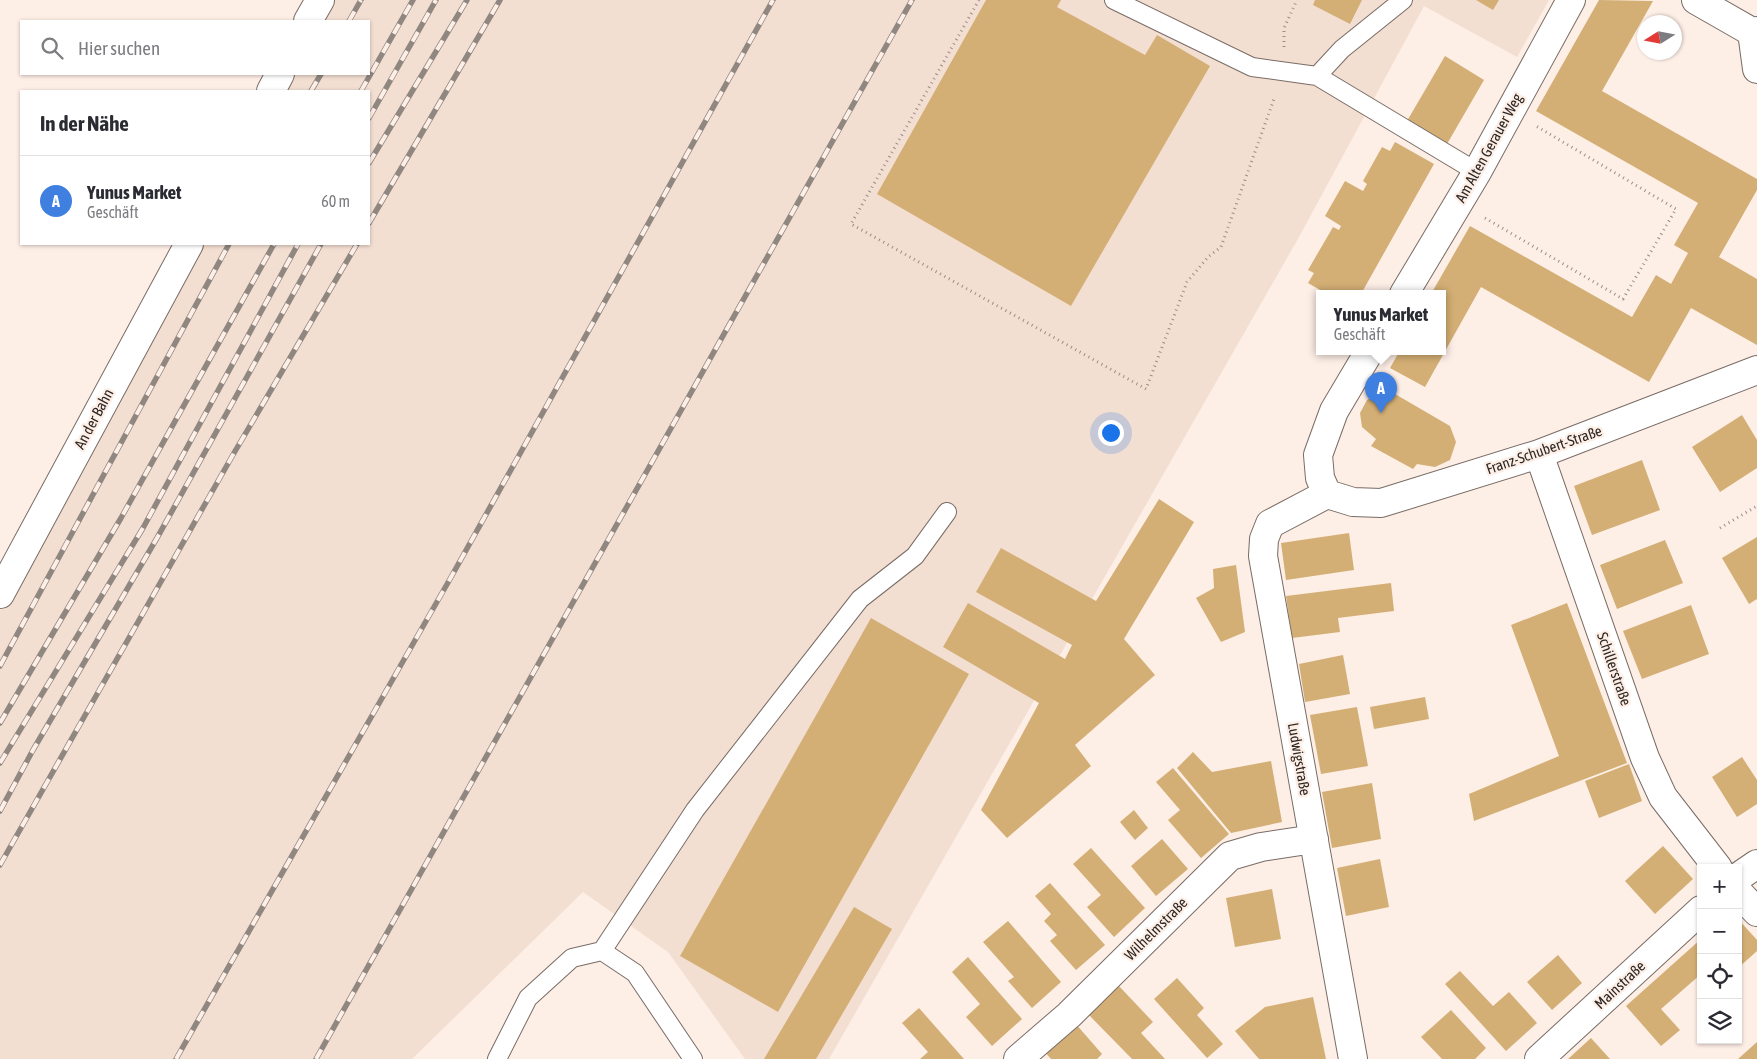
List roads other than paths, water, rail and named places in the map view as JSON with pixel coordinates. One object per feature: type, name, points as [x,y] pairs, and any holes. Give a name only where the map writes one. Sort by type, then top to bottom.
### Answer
[{"type":"street","points":[[309,20],[320,0]]},
{"type":"street","name":"Am Alten Gerauer Weg","points":[[1406,290],[1477,172],[1571,0]]},
{"type":"street","points":[[1696,0],[1754,32],[1757,69]]},
{"type":"street","points":[[272,90],[279,75]]},
{"type":"street","name":"An der Bahn","points":[[0,594],[187,245]]},
{"type":"street","points":[[1327,494],[1320,478],[1318,455],[1334,410],[1367,355]]},
{"type":"street","name":"Franz-Schubert-Straße","points":[[1327,494],[1354,502],[1380,503],[1539,454],[1757,370]]},
{"type":"street","name":"Schillerstraße","points":[[1539,454],[1645,758],[1663,797],[1715,864]]},
{"type":"street","name":"Ludwigstraße","points":[[1327,494],[1270,524],[1264,539],[1263,556],[1353,1059]]},
{"type":"street","name":"Wilhelmstraße","points":[[1018,1059],[1069,1015],[1230,856],[1261,847],[1314,839]]},
{"type":"street","points":[[1742,874],[1757,864]]},
{"type":"street","points":[[1742,896],[1757,912]]},
{"type":"street","name":"Mainstraße","points":[[1539,1059],[1697,914]]},
{"type":"lane","points":[[1114,0],[1250,66],[1317,76],[1477,172]]},
{"type":"lane","points":[[1317,76],[1342,49],[1403,0]]},
{"type":"lane","points":[[497,1059],[528,998],[572,958],[602,951],[701,802],[860,599],[915,556],[947,512]]},
{"type":"lane","points":[[602,951],[634,973],[693,1059]]},
{"type":"railway","points":[[350,20],[361,0]]},
{"type":"railway","points":[[362,90],[413,0]]},
{"type":"railway","points":[[370,116],[436,0]]},
{"type":"railway","points":[[370,161],[467,0]]},
{"type":"railway","points":[[370,221],[500,0]]},
{"type":"railway","points":[[176,1059],[450,579],[773,0]]},
{"type":"railway","points":[[316,1059],[912,0]]},
{"type":"railway","points":[[312,90],[320,75]]},
{"type":"railway","points":[[0,666],[228,245]]},
{"type":"railway","points":[[0,723],[121,518],[273,245]]},
{"type":"railway","points":[[0,763],[143,528],[297,245]]},
{"type":"railway","points":[[0,811],[33,750],[157,538],[320,245]]},
{"type":"railway","points":[[0,865],[234,453],[356,245]]},
{"type":"place","name":"Yunus Market","points":[[1381,413]]}]
